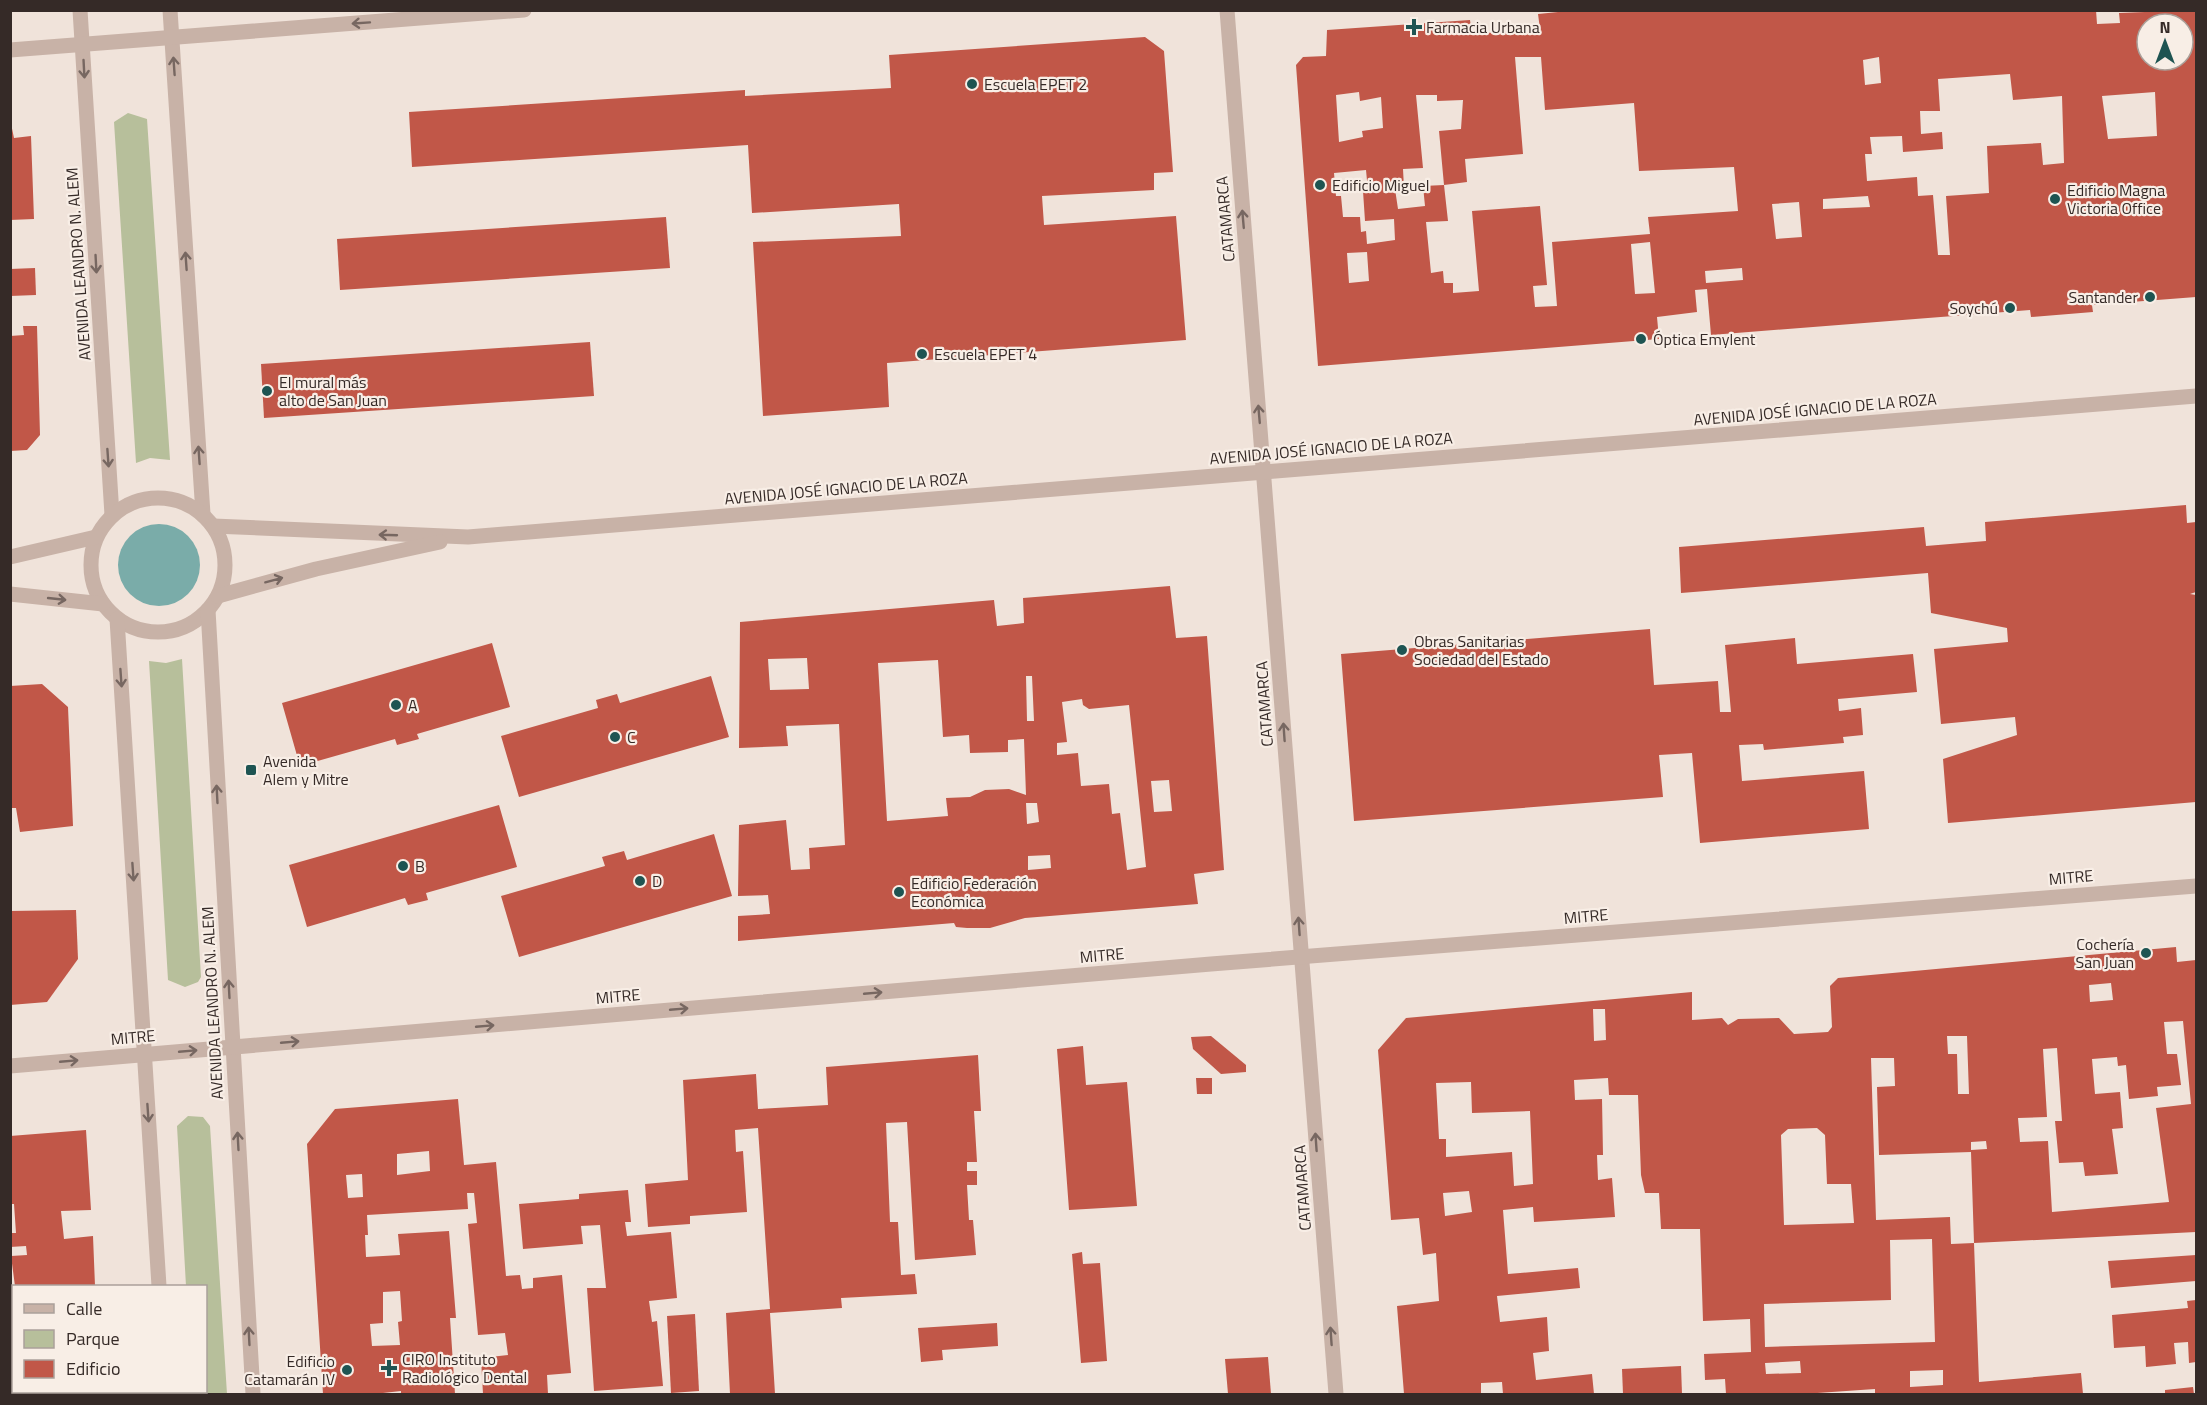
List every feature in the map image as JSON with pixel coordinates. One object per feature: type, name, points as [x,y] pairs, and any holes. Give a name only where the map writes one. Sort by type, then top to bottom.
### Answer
[{"type":"street","name":"AVENIDA LEANDRO N. ALEM","points":[[80,10],[112,515]]},
{"type":"street","points":[[170,10],[203,514]]},
{"type":"street","points":[[10,50],[524,10]]},
{"type":"street","name":"CATAMARCA","points":[[1227,10],[1336,1395]]},
{"type":"street","name":"AVENIDA JOSÉ IGNACIO DE LA ROZA","points":[[213,526],[468,537],[2196,396]]},
{"type":"street","points":[[167,497],[186,503],[203,514],[222,542],[225,560],[224,578],[218,596],[208,610],[193,622],[174,630],[154,632],[135,628],[117,619],[103,604],[94,588],[90,571],[91,554],[96,537],[112,515],[128,504],[147,498],[167,497]]},
{"type":"street","points":[[10,557],[96,537]]},
{"type":"street","name":"AVENIDA JOSÉ IGNACIO DE LA ROZA","points":[[218,596],[316,569],[468,537]]},
{"type":"street","points":[[10,594],[103,604]]},
{"type":"street","name":"AVENIDA LEANDRO N. ALEM","points":[[208,610],[253,1395]]},
{"type":"street","points":[[117,619],[159,1285]]},
{"type":"street","name":"MITRE","points":[[10,1066],[1301,956],[2196,886]]},
{"type":"green space","points":[[128,113],[147,119],[170,460],[150,458],[136,463],[114,122]]},
{"type":"green space","points":[[182,659],[201,977],[198,982],[185,987],[168,980],[149,661],[166,663]]},
{"type":"green space","points":[[188,1116],[203,1117],[210,1126],[227,1394],[193,1394],[207,1393],[207,1285],[186,1285],[177,1126]]},
{"type":"water","points":[[159,524],[175,527],[188,536],[197,549],[200,565],[197,581],[188,594],[175,603],[159,606],[143,603],[130,594],[121,581],[118,565],[121,549],[130,536],[143,527]]},
{"type":"building","points":[[1578,10],[2096,10],[2097,24],[2120,23],[2119,13],[2135,12],[2135,72],[2195,72],[2195,12],[2145,12],[2196,10],[2196,297],[2092,305],[2093,312],[2031,317],[2030,310],[1711,335],[1707,289],[1695,290],[1697,312],[1657,317],[1659,339],[1318,366],[1296,65],[1303,57],[1326,56],[1327,30],[1470,20],[1472,34],[1540,29],[1538,14]],"holes":[[[1515,57],[1541,57],[1545,110],[1634,103],[1639,171],[1734,167],[1738,211],[1648,217],[1650,234],[1552,242],[1557,306],[1535,307],[1533,286],[1547,285],[1540,206],[1472,211],[1479,291],[1453,293],[1453,283],[1444,283],[1443,271],[1431,273],[1426,222],[1448,221],[1444,185],[1467,182],[1465,159],[1523,154]],[[1879,57],[1881,83],[1865,85],[1863,60]],[[2010,74],[2013,100],[2062,96],[2064,163],[2043,165],[2041,143],[1987,146],[1989,193],[1946,196],[1950,255],[1938,255],[1933,195],[1918,196],[1917,177],[1867,181],[1865,154],[1872,154],[1870,137],[1902,136],[1903,152],[1943,149],[1942,132],[1921,134],[1920,111],[1940,111],[1938,79]],[[1359,92],[1360,101],[1381,97],[1383,128],[1362,131],[1363,137],[1339,142],[1336,95]],[[2155,92],[2157,136],[2108,139],[2102,96]],[[1416,95],[1437,95],[1437,101],[1463,100],[1461,129],[1439,131],[1444,185],[1423,186],[1425,206],[1398,209],[1395,189],[1404,188],[1403,169],[1423,168]],[[1366,170],[1368,191],[1363,191],[1365,221],[1394,219],[1395,240],[1367,244],[1366,231],[1361,232],[1360,217],[1343,217],[1341,196],[1336,196],[1334,173]],[[1868,196],[1870,207],[1823,209],[1823,199]],[[1799,202],[1802,237],[1776,239],[1772,204]],[[1650,242],[1655,293],[1635,294],[1631,244]],[[1367,252],[1369,281],[1349,283],[1347,253]],[[1742,268],[1743,280],[1706,283],[1705,271]]]},
{"type":"building","points":[[1145,37],[1164,51],[1173,172],[1154,173],[1154,190],[1042,196],[1044,225],[1176,216],[1186,340],[887,363],[889,407],[763,416],[753,242],[901,236],[899,204],[752,213],[748,145],[412,167],[409,112],[745,90],[745,96],[891,88],[889,55]]},
{"type":"building","points":[[10,119],[14,138],[31,136],[34,219],[10,220]]},
{"type":"building","points":[[666,217],[670,268],[340,290],[337,239]]},
{"type":"building","points":[[35,268],[36,295],[10,296],[10,269]]},
{"type":"building","points":[[23,326],[37,326],[40,435],[27,450],[10,451],[10,336],[24,335]]},
{"type":"building","points":[[590,342],[594,396],[264,418],[261,364]]},
{"type":"building","points":[[2186,505],[2187,523],[2196,522],[2196,592],[2190,594],[2196,595],[2196,802],[1948,823],[1943,759],[2017,735],[2015,717],[1941,724],[1934,649],[2008,642],[2007,628],[1931,613],[1928,573],[1681,593],[1679,547],[1924,527],[1926,546],[1986,541],[1985,522]]},
{"type":"building","points":[[1170,586],[1176,638],[1207,636],[1224,870],[1194,874],[1198,904],[1025,918],[990,928],[956,927],[954,923],[738,941],[738,916],[770,914],[768,895],[738,896],[739,825],[786,820],[791,870],[810,869],[809,848],[845,845],[839,724],[786,726],[788,746],[739,748],[740,622],[994,600],[997,626],[1024,623],[1023,598]],"holes":[[[807,658],[809,689],[770,690],[768,659]],[[938,660],[943,737],[969,735],[970,753],[1008,752],[1008,740],[1024,739],[1026,795],[1009,789],[985,790],[970,797],[946,798],[948,816],[887,821],[878,663]],[[1026,676],[1032,676],[1034,721],[1027,721]],[[1082,699],[1083,705],[1089,709],[1129,705],[1146,867],[1127,870],[1120,813],[1112,814],[1109,784],[1081,786],[1078,753],[1057,755],[1057,743],[1067,742],[1062,702]],[[1169,780],[1172,811],[1154,812],[1151,781]],[[1026,803],[1037,803],[1039,822],[1027,824]],[[1050,855],[1051,868],[1028,870],[1028,856]]]},
{"type":"building","points":[[1650,629],[1654,685],[1718,681],[1720,712],[1731,712],[1725,645],[1795,638],[1797,664],[1913,654],[1917,692],[1838,699],[1839,711],[1861,708],[1863,735],[1843,737],[1844,743],[1764,750],[1763,744],[1739,745],[1742,781],[1864,771],[1869,829],[1700,843],[1692,753],[1659,755],[1663,797],[1354,821],[1341,654]]},
{"type":"building","name":"A","points":[[492,643],[510,707],[417,734],[419,739],[397,745],[395,739],[300,766],[282,703]]},
{"type":"building","name":"C","points":[[711,676],[729,737],[519,797],[501,736],[598,708],[596,700],[617,694],[620,703]]},
{"type":"building","points":[[42,684],[68,707],[73,826],[20,832],[16,808],[10,808],[10,686]]},
{"type":"building","name":"B","points":[[499,805],[517,867],[426,893],[428,900],[408,905],[405,898],[307,927],[289,865]]},
{"type":"building","name":"D","points":[[714,834],[732,896],[519,957],[501,896],[605,866],[602,857],[624,851],[627,860]]},
{"type":"building","points":[[76,910],[78,959],[47,1002],[10,1005],[10,911]]},
{"type":"building","points":[[2176,947],[2177,962],[2196,960],[2196,1232],[1974,1243],[1979,1382],[2081,1373],[2083,1394],[1875,1394],[1875,1389],[1803,1394],[1726,1394],[1725,1379],[1705,1380],[1704,1354],[1751,1352],[1750,1319],[1703,1321],[1700,1229],[1661,1229],[1659,1193],[1645,1193],[1641,1175],[1638,1095],[1609,1095],[1608,1078],[1574,1080],[1575,1100],[1602,1099],[1603,1155],[1597,1155],[1598,1180],[1612,1178],[1615,1217],[1534,1222],[1533,1207],[1503,1210],[1508,1274],[1578,1268],[1580,1288],[1497,1296],[1500,1322],[1547,1317],[1549,1351],[1533,1353],[1536,1380],[1592,1374],[1594,1394],[1503,1394],[1502,1382],[1481,1383],[1481,1394],[1404,1394],[1397,1306],[1439,1301],[1436,1253],[1423,1255],[1419,1218],[1391,1220],[1378,1050],[1406,1018],[1692,992],[1692,1020],[1722,1018],[1728,1025],[1738,1019],[1779,1018],[1794,1034],[1828,1032],[1832,1027],[1830,986],[1838,978]],"holes":[[[2111,983],[2113,1000],[2090,1002],[2089,985]],[[1593,1009],[1605,1009],[1606,1040],[1594,1041]],[[2183,1021],[2191,1104],[2156,1108],[2169,1202],[2052,1212],[2048,1141],[2020,1142],[2018,1118],[2047,1117],[2043,1049],[2057,1048],[2062,1121],[2055,1121],[2059,1163],[2083,1162],[2085,1176],[2118,1174],[2112,1129],[2123,1128],[2120,1092],[2095,1094],[2092,1059],[2117,1057],[2118,1066],[2126,1065],[2129,1099],[2158,1096],[2157,1087],[2181,1085],[2177,1054],[2167,1054],[2164,1022]],[[1947,1036],[1967,1036],[1969,1094],[1958,1094],[1957,1054],[1948,1054]],[[1871,1058],[1894,1058],[1895,1086],[1877,1087],[1879,1155],[1971,1152],[1974,1243],[1951,1244],[1950,1217],[1876,1220]],[[1471,1082],[1472,1113],[1530,1111],[1533,1184],[1514,1186],[1512,1152],[1446,1157],[1446,1139],[1439,1139],[1436,1083]],[[1817,1128],[1825,1135],[1827,1184],[1851,1184],[1854,1223],[1784,1225],[1781,1135],[1788,1129]],[[1986,1141],[1987,1149],[1971,1150],[1971,1142]],[[1469,1191],[1472,1212],[1445,1216],[1443,1193]],[[1932,1239],[1935,1342],[1765,1347],[1764,1304],[1891,1300],[1890,1240]],[[1800,1361],[1801,1373],[1766,1374],[1765,1363]],[[1943,1370],[1943,1385],[1910,1387],[1910,1371]]]},
{"type":"building","points":[[1211,1036],[1246,1065],[1246,1072],[1221,1074],[1193,1049],[1191,1037]]},
{"type":"building","points":[[1083,1046],[1086,1085],[1127,1082],[1137,1206],[1069,1210],[1057,1049]]},
{"type":"building","points":[[978,1055],[981,1111],[974,1111],[977,1162],[967,1162],[967,1171],[977,1171],[977,1185],[967,1185],[969,1220],[973,1220],[976,1255],[915,1260],[907,1122],[886,1123],[890,1222],[898,1222],[901,1275],[915,1274],[917,1294],[841,1298],[842,1308],[770,1313],[775,1394],[730,1394],[726,1313],[770,1309],[758,1128],[735,1130],[736,1152],[743,1151],[747,1212],[690,1216],[690,1224],[648,1227],[645,1184],[688,1180],[683,1080],[756,1074],[758,1109],[828,1105],[826,1067]]},
{"type":"building","points":[[1196,1078],[1212,1078],[1212,1094],[1197,1094]]},
{"type":"building","points":[[458,1099],[464,1165],[496,1162],[506,1276],[520,1275],[522,1289],[533,1288],[533,1278],[562,1275],[571,1373],[547,1375],[548,1394],[483,1394],[481,1358],[508,1355],[505,1333],[478,1335],[468,1224],[477,1223],[474,1193],[467,1193],[468,1209],[367,1215],[368,1235],[365,1235],[366,1257],[400,1255],[398,1234],[449,1231],[456,1318],[450,1318],[455,1394],[401,1394],[401,1391],[374,1394],[323,1394],[307,1144],[335,1109]],"holes":[[[429,1151],[430,1171],[397,1175],[397,1154]],[[362,1174],[363,1197],[348,1198],[346,1175]],[[400,1291],[402,1321],[398,1322],[400,1345],[372,1346],[370,1324],[383,1323],[383,1292]]]},
{"type":"building","points":[[86,1130],[91,1210],[61,1211],[64,1239],[93,1236],[95,1285],[15,1285],[11,1256],[27,1255],[26,1246],[10,1247],[10,1233],[16,1233],[14,1204],[10,1204],[10,1136]]},
{"type":"building","points":[[628,1190],[631,1222],[625,1222],[627,1236],[671,1232],[677,1298],[649,1301],[652,1322],[657,1321],[663,1386],[594,1391],[587,1288],[606,1288],[600,1225],[581,1226],[583,1244],[523,1249],[519,1204],[579,1199],[579,1194]]},
{"type":"building","points":[[1082,1252],[1083,1264],[1100,1263],[1107,1361],[1081,1363],[1072,1254]]},
{"type":"building","points":[[2196,1255],[2196,1281],[2111,1288],[2108,1261]]},
{"type":"building","points":[[10,1291],[12,1291],[12,1332]]},
{"type":"building","points":[[2196,1300],[2196,1362],[2189,1363],[2188,1342],[2174,1343],[2176,1364],[2146,1367],[2145,1346],[2114,1348],[2112,1315],[2188,1308],[2187,1301]]},
{"type":"building","points":[[695,1314],[699,1391],[671,1393],[667,1316]]},
{"type":"building","points":[[997,1323],[998,1346],[942,1350],[943,1360],[921,1362],[918,1328]]},
{"type":"building","points":[[1268,1357],[1271,1394],[1228,1394],[1225,1359]]},
{"type":"building","points":[[1681,1366],[1682,1394],[1623,1394],[1622,1369]]},
{"type":"building","points":[[10,1370],[12,1370],[12,1393],[101,1393],[101,1394],[10,1394]]},
{"type":"building","points":[[2193,1387],[2194,1394],[2165,1394],[2165,1390]]},
{"type":"place","name":"Farmacia Urbana","points":[[1414,27]]},
{"type":"place","name":"Escuela EPET 2","points":[[972,84]]},
{"type":"place","name":"Edificio Miguel","points":[[1320,185]]},
{"type":"place","name":"Edificio Magna Victoria Office","points":[[2055,199]]},
{"type":"place","name":"Santander","points":[[2150,297]]},
{"type":"place","name":"Soychú","points":[[2010,308]]},
{"type":"place","name":"Óptica Emylent","points":[[1641,339]]},
{"type":"place","name":"Escuela EPET 4","points":[[922,354]]},
{"type":"place","name":"El mural más alto de San Juan","points":[[267,391]]},
{"type":"place","name":"Obras Sanitarias Sociedad del Estado","points":[[1402,650]]},
{"type":"place","name":"A","points":[[396,705]]},
{"type":"place","name":"C","points":[[615,737]]},
{"type":"place","name":"Avenida Alem y Mitre","points":[[251,770]]},
{"type":"place","name":"B","points":[[403,866]]},
{"type":"place","name":"D","points":[[640,881]]},
{"type":"place","name":"Edificio Federación Económica","points":[[899,892]]},
{"type":"place","name":"Cochería San Juan","points":[[2146,953]]},
{"type":"place","name":"CIRO Instituto Radiológico Dental","points":[[389,1368]]},
{"type":"place","name":"Edificio Catamarán IV","points":[[347,1370]]}]
